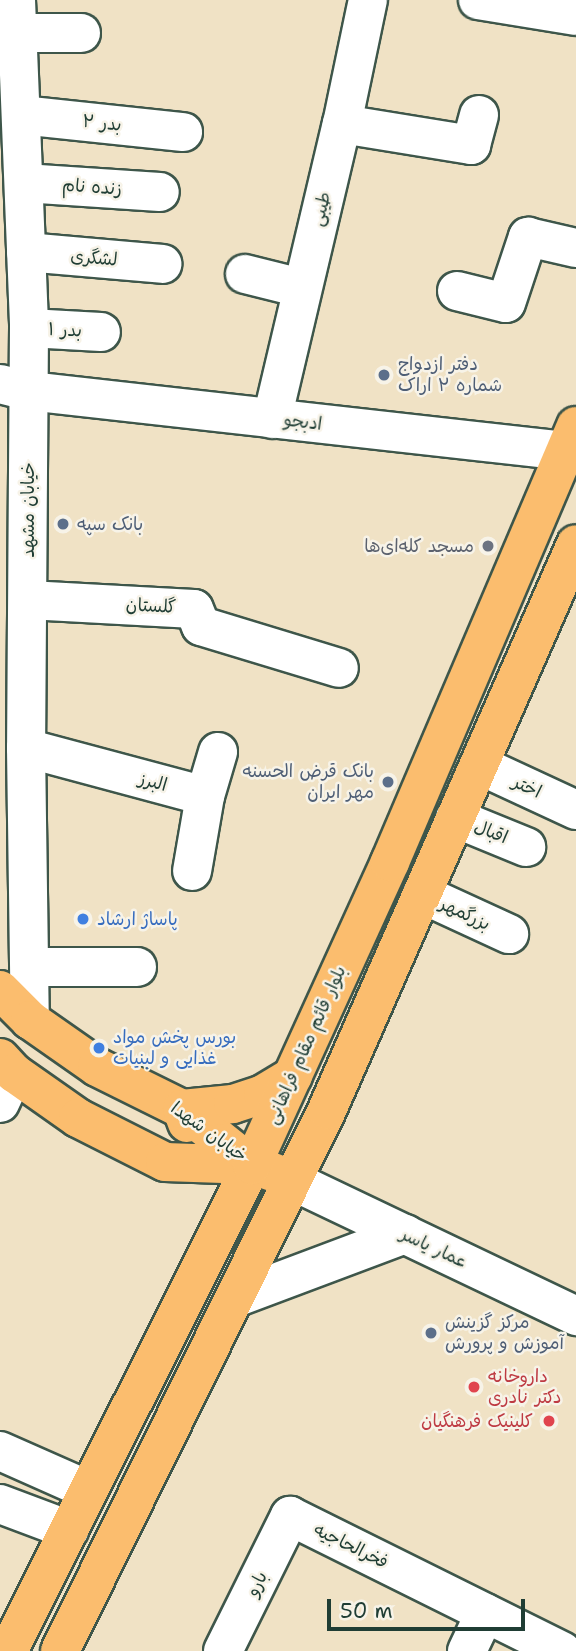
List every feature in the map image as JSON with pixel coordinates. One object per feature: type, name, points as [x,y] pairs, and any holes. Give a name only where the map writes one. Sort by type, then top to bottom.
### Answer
[{"type":"main road","name":"بلوار قائم مقام فراهانی","points":[[8,1651],[252,1165],[390,862],[572,444]]},
{"type":"main road","points":[[60,1651],[293,1181],[576,544]]},
{"type":"main road","name":"خیابان شهدا","points":[[0,990],[30,1020],[97,1067],[182,1109],[252,1165]]},
{"type":"main road","points":[[165,1162],[181,1153],[188,1140],[188,1127],[182,1109],[233,1104],[263,1094],[293,1076]]},
{"type":"main road","name":"خیابان شهدا","points":[[5,1078],[165,1162],[252,1165]]},
{"type":"main road","points":[[252,1165],[293,1181]]},
{"type":"street","name":"طیبی","points":[[272,419],[342,124],[368,0]]},
{"type":"street","points":[[478,0],[576,16]]},
{"type":"street","points":[[17,17],[81,33]]},
{"type":"street","name":"خیابان مشهد","points":[[17,17],[14,100],[24,183],[29,328],[14,388],[28,600],[26,748],[30,1020]]},
{"type":"street","name":"بدر ۲","points":[[14,100],[183,132]]},
{"type":"street","points":[[342,124],[471,145],[479,114]]},
{"type":"street","name":"زنده نام","points":[[24,183],[160,192]]},
{"type":"street","points":[[457,291],[506,303],[528,237],[576,248]]},
{"type":"street","name":"لشگری","points":[[26,252],[162,264]]},
{"type":"street","points":[[245,274],[301,288]]},
{"type":"street","name":"بدر ۱","points":[[29,328],[101,332]]},
{"type":"street","name":"ادبجو","points":[[14,388],[272,419],[572,444]]},
{"type":"street","name":"گلستان","points":[[28,600],[194,609],[201,626],[340,668]]},
{"type":"street","name":"البرز","points":[[26,748],[205,796]]},
{"type":"street","points":[[192,871],[205,796],[218,752]]},
{"type":"street","name":"اختر","points":[[479,765],[576,810]]},
{"type":"street","name":"اقبال","points":[[455,818],[526,847]]},
{"type":"street","name":"بزرگمهر","points":[[422,894],[509,934]]},
{"type":"street","points":[[30,967],[137,967]]},
{"type":"street","name":"عمار یاسر","points":[[293,1181],[576,1316]]},
{"type":"street","points":[[236,1298],[405,1234]]},
{"type":"street","points":[[0,1451],[88,1490]]},
{"type":"street","points":[[0,1504],[69,1530]]},
{"type":"street","name":"فخرالحاجیه","points":[[290,1516],[562,1651]]},
{"type":"street","name":"بارو","points":[[223,1651],[290,1516]]},
{"type":"street","points":[[467,1651],[485,1613]]},
{"type":"place","name":"دفتر ازدواج شماره ۲ اراک","points":[[384,375]]},
{"type":"place","name":"بانک سپه","points":[[63,524]]},
{"type":"place","name":"مسجد کله‌ای‌ها","points":[[488,546]]},
{"type":"place","name":"بانک قرض الحسنه مهر ایران","points":[[388,782]]},
{"type":"place","name":"پاساژ ارشاد","points":[[83,919]]},
{"type":"place","name":"بورس پخش مواد غذایی و لبنیات","points":[[99,1048]]},
{"type":"place","name":"مرکز گزینش آموزش و پرورش","points":[[431,1333]]},
{"type":"place","name":"داروخانه دکتر نادری","points":[[474,1387]]},
{"type":"place","name":"کلینیک فرهنگیان","points":[[549,1421]]}]
